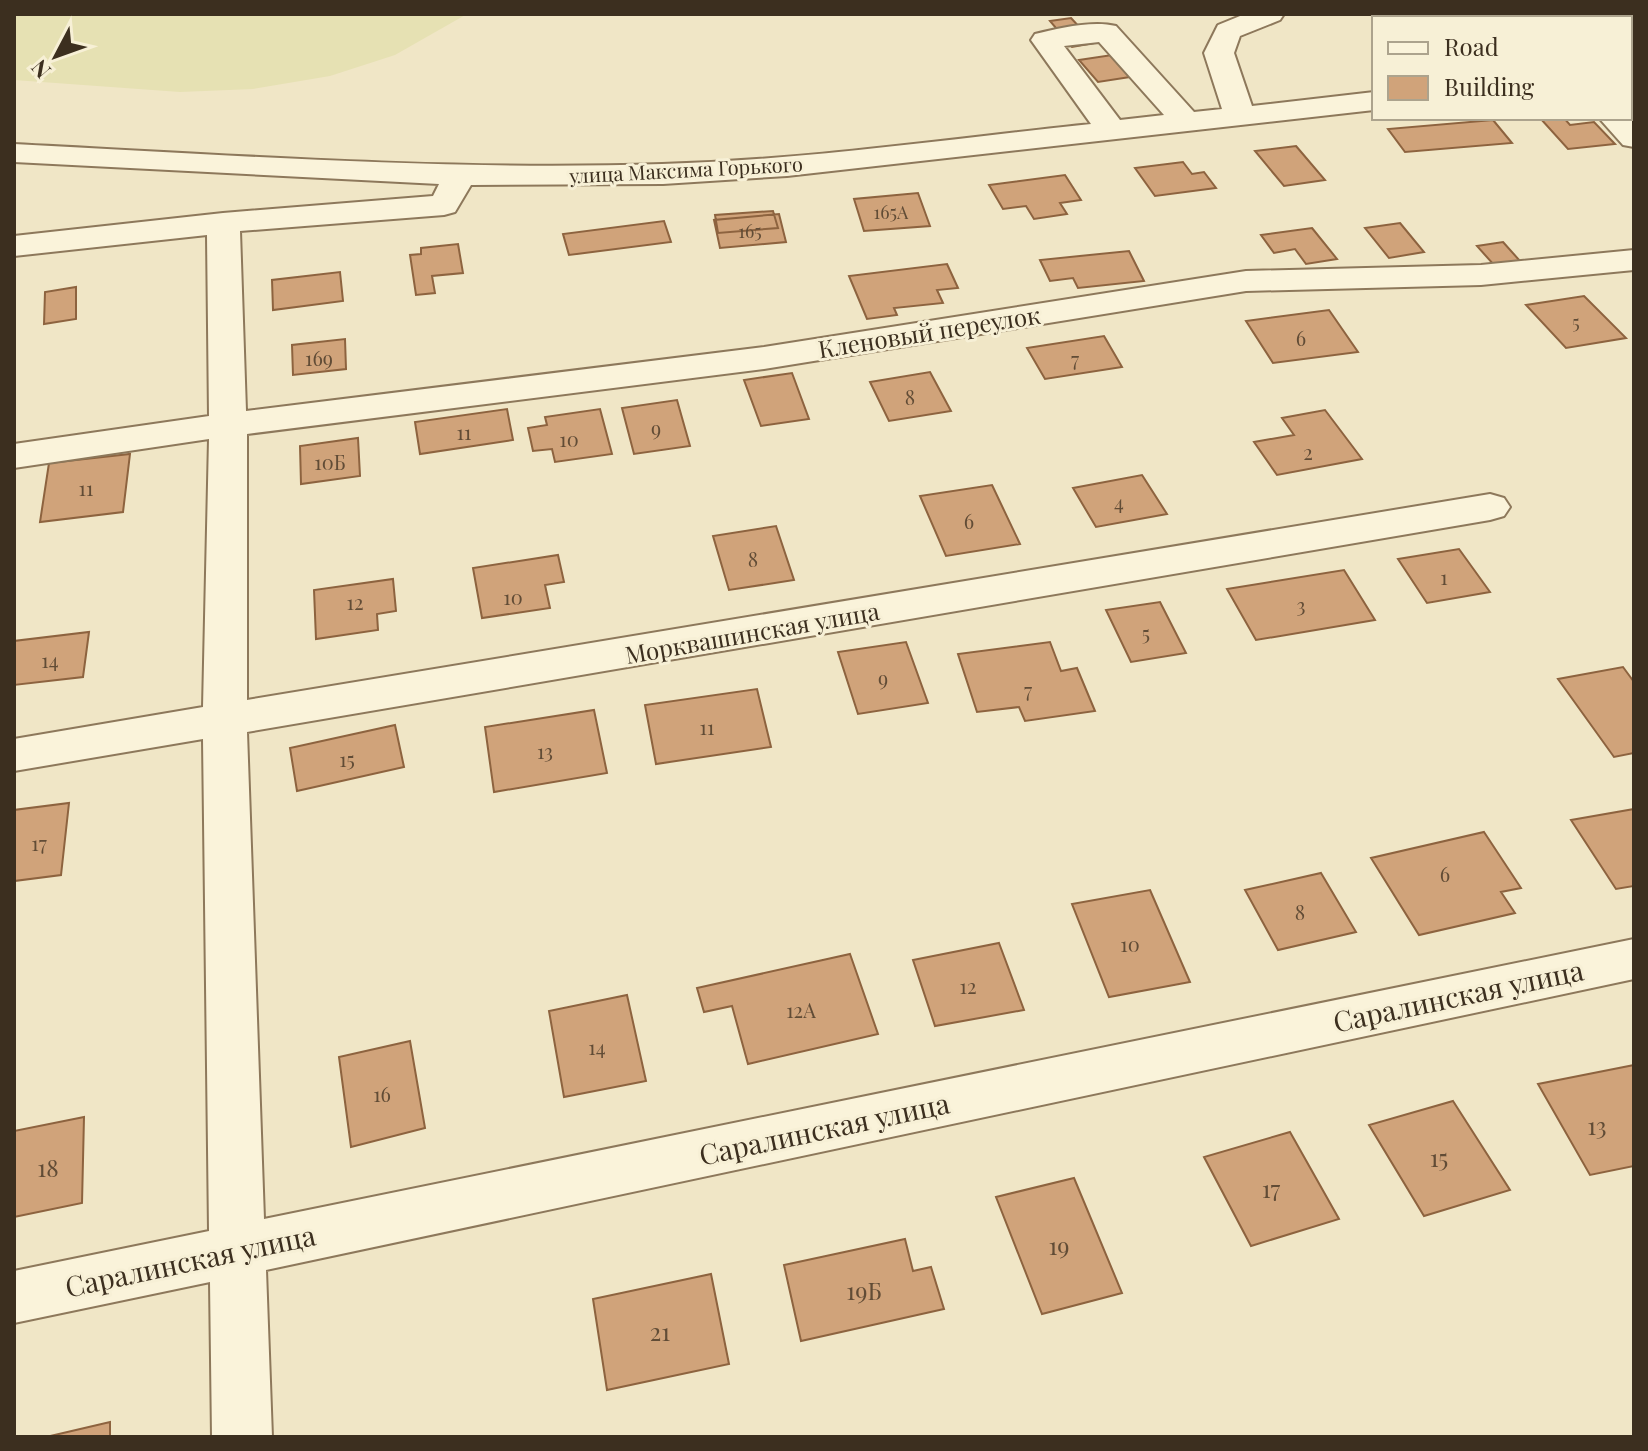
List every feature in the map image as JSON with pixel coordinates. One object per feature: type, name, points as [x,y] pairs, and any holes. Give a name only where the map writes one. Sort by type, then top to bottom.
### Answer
[{"type":"street","points":[[1240,116],[1219,53],[1228,31],[1270,14]]},
{"type":"street","points":[[1112,131],[1045,40],[1106,32],[1187,123]]},
{"type":"street","name":"улица Максима Горького","points":[[14,153],[460,176],[663,174],[787,167],[1372,101]]},
{"type":"street","points":[[1616,120],[1634,138]]},
{"type":"street","points":[[14,246],[223,223],[444,205],[460,176]]},
{"type":"street","points":[[223,223],[228,425],[225,722],[240,1249],[242,1437]]},
{"type":"street","name":"Кленовый переулок","points":[[14,456],[228,425],[764,358],[1246,281],[1481,275],[1633,262]]},
{"type":"street","name":"Морквашинская улица","points":[[14,755],[225,722],[1490,507]]},
{"type":"street","name":"Саралинская улица","points":[[14,1297],[1634,959]]},
{"type":"shaded area","points":[[14,14],[467,14],[395,55],[330,76],[253,89],[180,92],[14,80]]},
{"type":"building","points":[[1387,14],[1473,14],[1470,16],[1384,16]]},
{"type":"building","points":[[1071,18],[1094,43],[1072,47],[1050,21]]},
{"type":"building","points":[[1112,55],[1130,77],[1098,82],[1079,60]]},
{"type":"building","points":[[1493,120],[1512,143],[1405,152],[1388,129]]},
{"type":"building","points":[[1542,120],[1566,120],[1570,125],[1594,122],[1615,144],[1568,149]]},
{"type":"building","points":[[1296,146],[1325,180],[1284,186],[1255,151]]},
{"type":"building","points":[[1183,162],[1192,174],[1204,172],[1216,188],[1155,196],[1135,168]]},
{"type":"building","points":[[1065,175],[1081,200],[1060,203],[1067,214],[1034,219],[1026,206],[1003,209],[989,185]]},
{"type":"building","points":[[918,193],[930,226],[864,231],[854,199]]},
{"type":"building","points":[[773,211],[778,228],[718,233],[715,215]]},
{"type":"building","points":[[779,214],[786,242],[720,248],[714,220]]},
{"type":"building","points":[[664,221],[671,242],[569,255],[563,234]]},
{"type":"building","points":[[1400,223],[1424,252],[1389,258],[1365,228]]},
{"type":"building","points":[[1312,228],[1337,259],[1306,264],[1295,249],[1274,253],[1261,235]]},
{"type":"building","points":[[1503,242],[1520,261],[1494,265],[1477,246]]},
{"type":"building","points":[[458,244],[463,273],[432,276],[435,293],[416,295],[410,255],[421,254],[421,248]]},
{"type":"building","points":[[1129,251],[1144,281],[1078,288],[1073,278],[1050,281],[1040,260]]},
{"type":"building","points":[[947,264],[958,288],[937,290],[943,303],[894,308],[897,315],[867,319],[849,276]]},
{"type":"building","points":[[340,272],[343,301],[273,310],[272,280]]},
{"type":"building","points":[[76,287],[76,319],[44,324],[45,292]]},
{"type":"building","points":[[1584,296],[1626,338],[1566,348],[1526,305]]},
{"type":"building","points":[[1329,310],[1358,352],[1273,363],[1246,321]]},
{"type":"building","points":[[1104,336],[1122,367],[1045,379],[1027,348]]},
{"type":"building","points":[[345,339],[346,369],[293,375],[292,345]]},
{"type":"building","points":[[930,372],[951,411],[889,421],[870,382]]},
{"type":"building","points":[[792,373],[809,419],[761,426],[744,380]]},
{"type":"building","points":[[677,400],[690,446],[634,454],[622,408]]},
{"type":"building","points":[[507,409],[513,440],[420,454],[415,422]]},
{"type":"building","points":[[600,409],[612,454],[555,462],[552,449],[533,451],[528,428],[547,425],[545,417]]},
{"type":"building","points":[[1325,410],[1362,459],[1277,475],[1254,442],[1294,435],[1282,418]]},
{"type":"building","points":[[358,438],[360,476],[301,484],[300,446]]},
{"type":"building","points":[[130,454],[123,512],[40,522],[49,463]]},
{"type":"building","points":[[1142,475],[1167,514],[1096,527],[1073,488]]},
{"type":"building","points":[[992,485],[1020,544],[946,556],[920,496]]},
{"type":"building","points":[[776,526],[794,580],[729,590],[713,536]]},
{"type":"building","points":[[1459,549],[1490,592],[1427,603],[1398,559]]},
{"type":"building","points":[[558,555],[564,582],[545,585],[550,608],[482,618],[473,568]]},
{"type":"building","points":[[1344,570],[1375,620],[1256,640],[1227,589]]},
{"type":"building","points":[[393,579],[396,611],[377,614],[378,630],[316,639],[314,590]]},
{"type":"building","points":[[1160,602],[1186,653],[1131,662],[1106,610]]},
{"type":"building","points":[[89,632],[83,677],[14,685],[14,641]]},
{"type":"building","points":[[906,642],[928,703],[858,714],[838,652]]},
{"type":"building","points":[[1050,642],[1061,671],[1077,668],[1095,711],[1025,721],[1019,707],[977,712],[958,654]]},
{"type":"building","points":[[1623,667],[1634,682],[1634,753],[1614,757],[1558,679]]},
{"type":"building","points":[[757,689],[771,747],[656,764],[645,705]]},
{"type":"building","points":[[594,710],[607,773],[494,792],[485,727]]},
{"type":"building","points":[[395,725],[404,767],[297,791],[290,748]]},
{"type":"building","points":[[69,803],[61,875],[14,881],[14,810]]},
{"type":"building","points":[[1634,809],[1634,886],[1616,889],[1571,820]]},
{"type":"building","points":[[1484,832],[1521,888],[1501,892],[1515,913],[1419,935],[1371,858]]},
{"type":"building","points":[[1321,873],[1356,932],[1278,950],[1245,890]]},
{"type":"building","points":[[1150,890],[1190,982],[1109,997],[1072,904]]},
{"type":"building","points":[[999,943],[1024,1010],[935,1026],[913,960]]},
{"type":"building","points":[[850,954],[878,1034],[748,1064],[732,1006],[704,1012],[697,988]]},
{"type":"building","points":[[627,995],[646,1081],[564,1097],[549,1011]]},
{"type":"building","points":[[410,1041],[425,1128],[351,1147],[339,1057]]},
{"type":"building","points":[[1634,1065],[1634,1166],[1590,1175],[1538,1084]]},
{"type":"building","points":[[1453,1101],[1510,1190],[1424,1216],[1369,1125]]},
{"type":"building","points":[[84,1117],[82,1203],[14,1217],[14,1131]]},
{"type":"building","points":[[1290,1132],[1339,1219],[1251,1246],[1204,1157]]},
{"type":"building","points":[[1074,1178],[1122,1293],[1042,1314],[996,1197]]},
{"type":"building","points":[[905,1239],[913,1271],[931,1267],[944,1309],[801,1341],[784,1265]]},
{"type":"building","points":[[711,1274],[729,1364],[607,1390],[593,1299]]},
{"type":"building","points":[[110,1422],[110,1437],[46,1437]]}]
